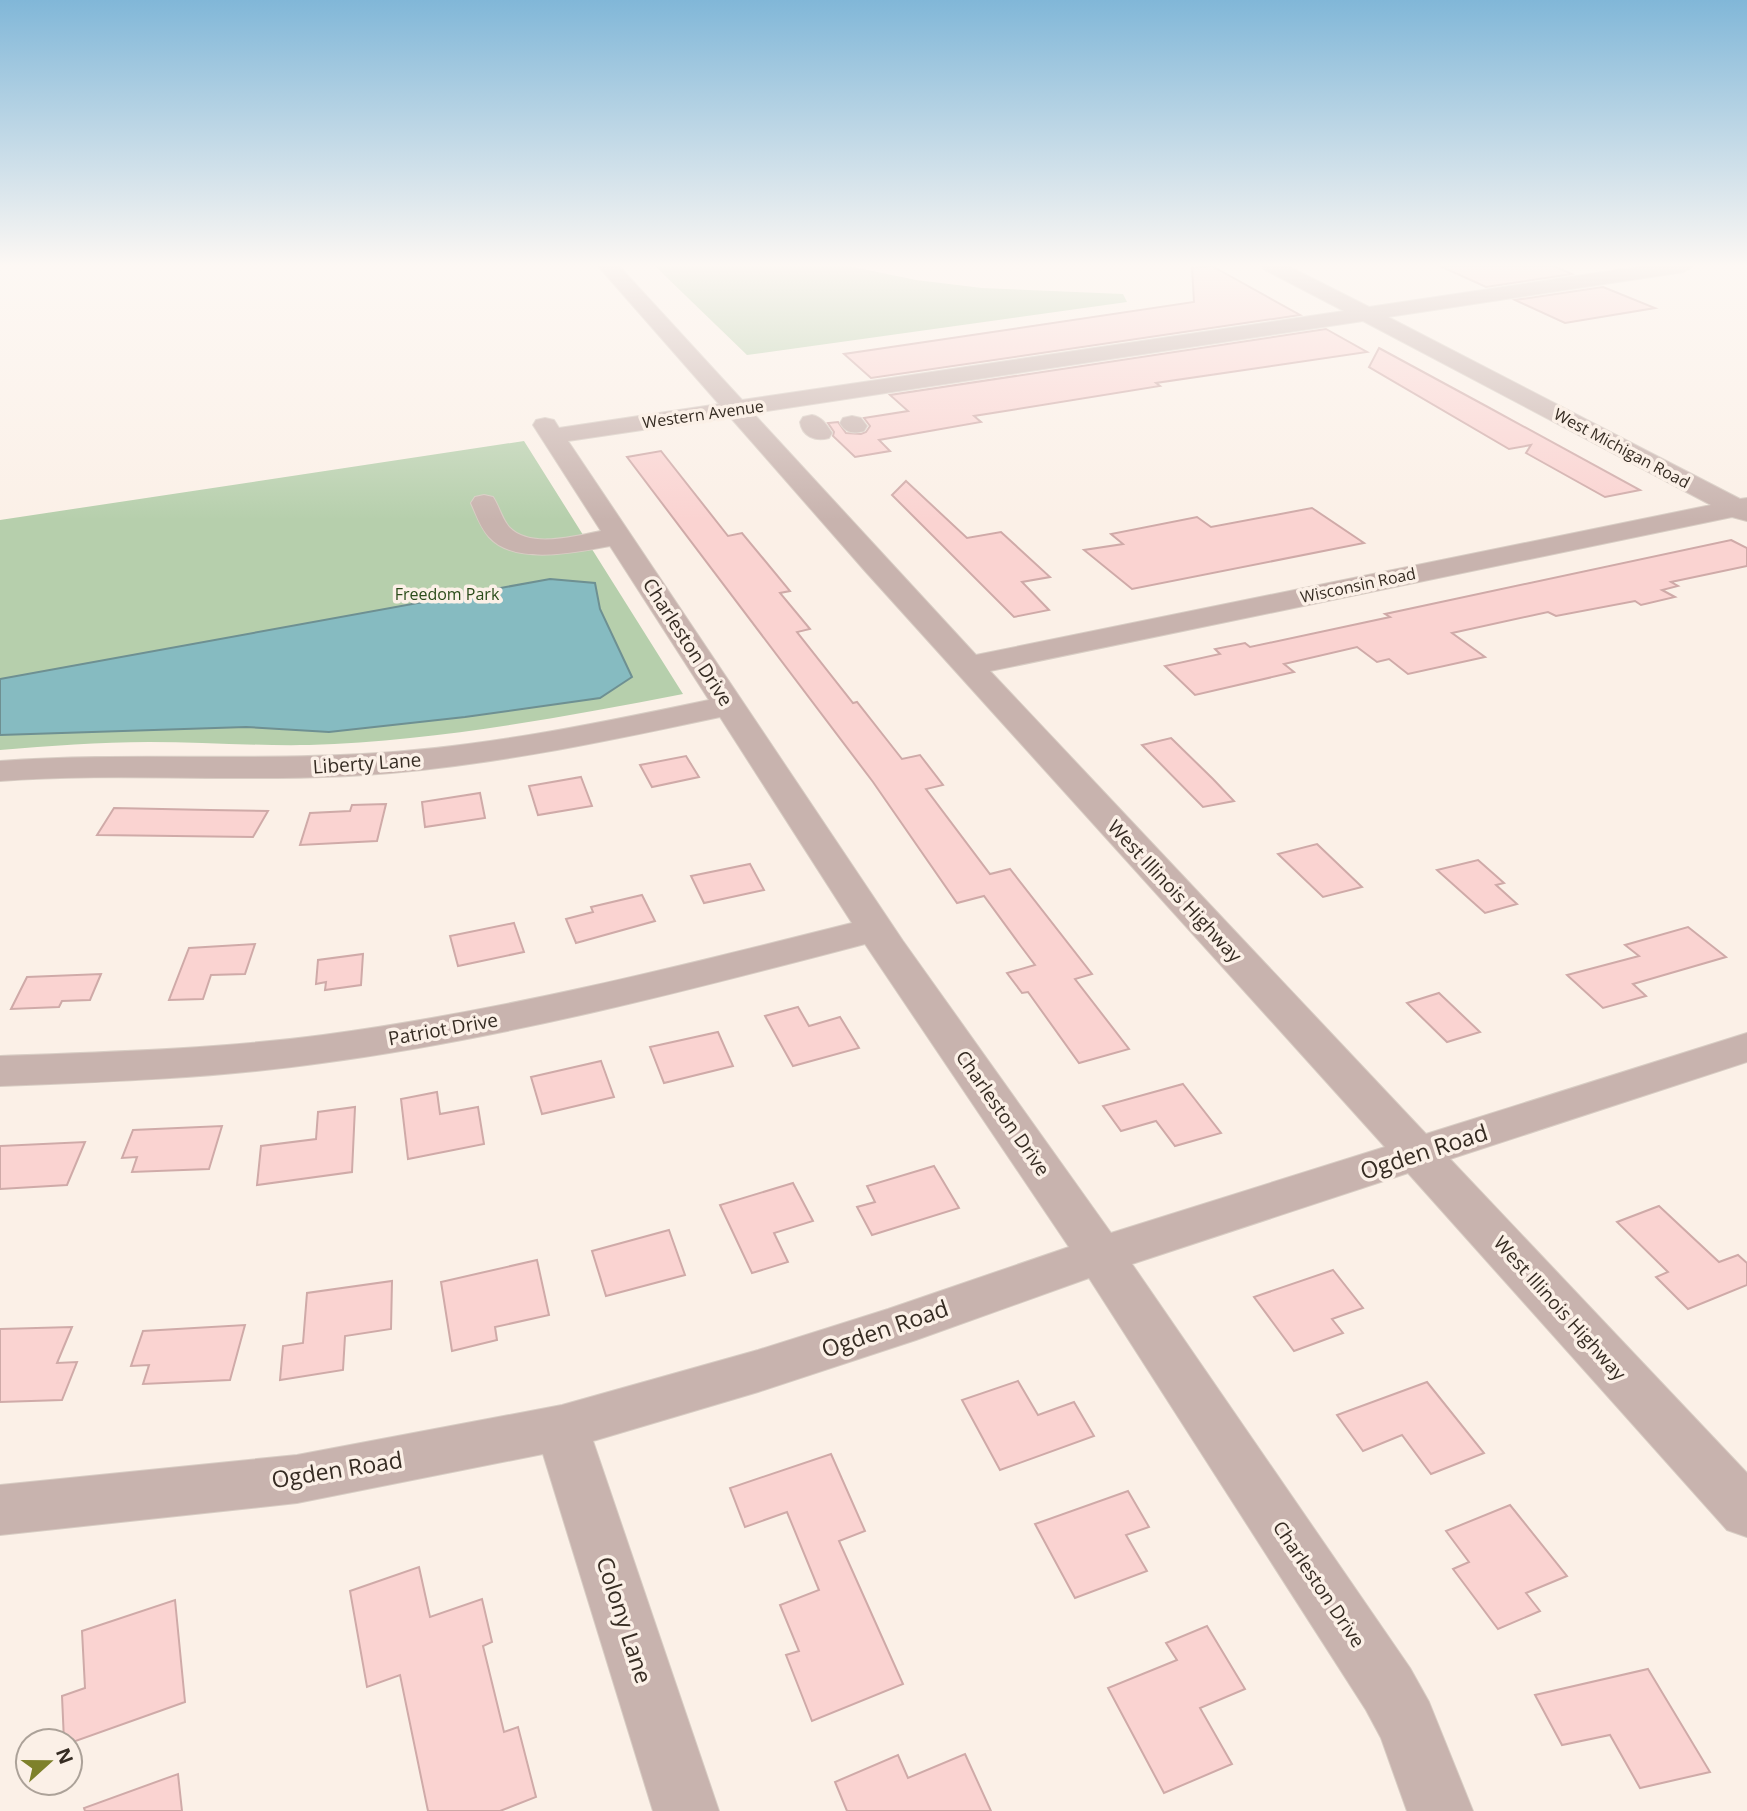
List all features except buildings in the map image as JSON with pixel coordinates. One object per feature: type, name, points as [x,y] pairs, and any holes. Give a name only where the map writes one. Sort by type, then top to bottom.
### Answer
[{"type":"street","name":"West Illinois Highway","points":[[685,351],[969,666],[1747,1512]]},
{"type":"street","name":"Western Avenue","points":[[549,431],[735,408],[1120,351]]},
{"type":"street","name":"West Michigan Road","points":[[1435,351],[1743,510]]},
{"type":"street","name":"Charleston Drive","points":[[549,431],[876,929],[1100,1256],[1388,1689],[1407,1724],[1440,1811]]},
{"type":"street","points":[[484,503],[501,534],[519,543],[543,546],[618,536]]},
{"type":"street","name":"Wisconsin Road","points":[[969,666],[1743,510]]},
{"type":"street","name":"Liberty Lane","points":[[0,771],[107,765],[313,767],[414,761],[539,744],[730,705]]},
{"type":"street","name":"Patriot Drive","points":[[0,1071],[171,1064],[362,1043],[609,997],[876,929]]},
{"type":"street","name":"Ogden Road","points":[[0,1510],[297,1479],[562,1428],[784,1363],[1100,1256],[1747,1047]]},
{"type":"street","name":"Colony Lane","points":[[562,1428],[686,1811]]},
{"type":"green space","points":[[742,351],[779,351],[747,355]]},
{"type":"green space","name":"Freedom Park","points":[[524,441],[683,694],[497,727],[356,743],[289,745],[130,742],[0,750],[0,520]]},
{"type":"water","points":[[550,579],[595,583],[600,609],[632,677],[600,698],[329,732],[246,727],[0,735],[0,679]]}]
